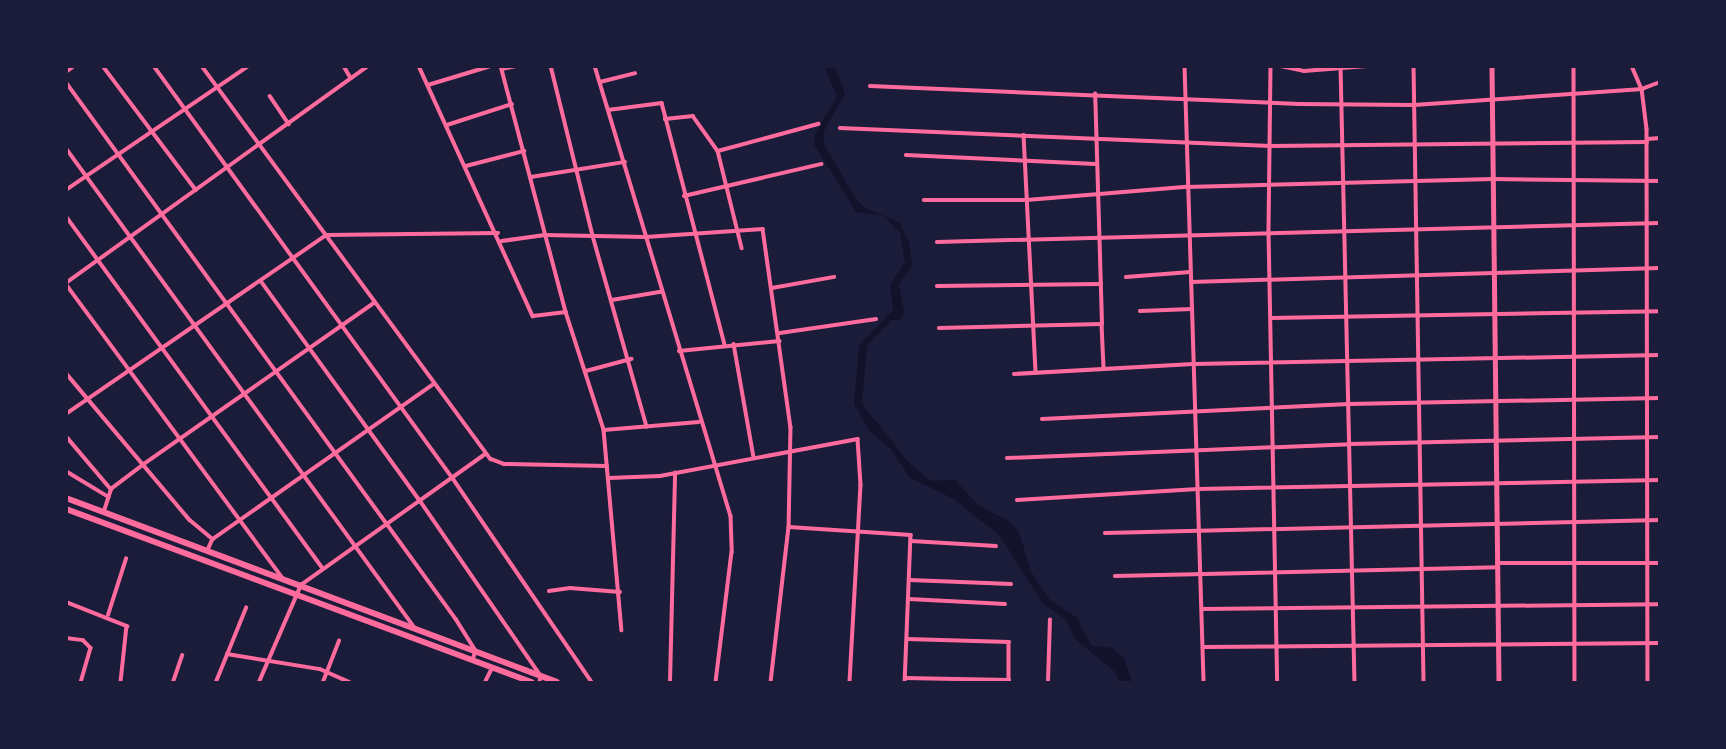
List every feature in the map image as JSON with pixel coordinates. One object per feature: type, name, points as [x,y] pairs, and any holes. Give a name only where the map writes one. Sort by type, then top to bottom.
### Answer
[{"type":"highway","points":[[66,498],[388,617],[541,679],[557,682]]},
{"type":"highway","points":[[66,509],[532,682]]},
{"type":"highway","points":[[109,526],[113,514]]},
{"type":"highway","points":[[385,628],[388,617]]},
{"type":"street","points":[[66,72],[74,66]]},
{"type":"street","points":[[103,66],[196,190]]},
{"type":"street","points":[[154,66],[452,477],[592,682]]},
{"type":"street","points":[[202,66],[485,454],[498,463],[607,466]]},
{"type":"street","points":[[344,66],[351,79]]},
{"type":"street","points":[[284,579],[236,520],[66,284],[368,66]]},
{"type":"street","points":[[419,66],[536,318],[566,312]]},
{"type":"street","points":[[428,85],[491,66]]},
{"type":"street","points":[[516,66],[501,68],[566,312],[604,430],[622,630]]},
{"type":"street","points":[[551,66],[579,170],[593,236],[631,359],[647,427]]},
{"type":"street","points":[[595,66],[625,162],[660,292],[700,422],[716,464],[733,526],[716,682]]},
{"type":"street","points":[[1185,66],[1186,187],[1204,682]]},
{"type":"street","points":[[1271,66],[1269,232],[1278,682]]},
{"type":"street","points":[[1281,66],[1367,66]]},
{"type":"street","points":[[1414,66],[1424,682]]},
{"type":"street","points":[[1492,66],[1499,682]]},
{"type":"street","points":[[1574,66],[1575,682]]},
{"type":"street","points":[[1632,66],[1642,89],[1647,141],[1648,682]]},
{"type":"street","points":[[66,190],[247,67]]},
{"type":"street","points":[[1341,68],[1353,568],[1352,645],[1355,682]]},
{"type":"street","points":[[599,83],[635,73]]},
{"type":"street","points":[[66,82],[230,302],[276,372],[386,522],[476,651],[473,660]]},
{"type":"street","points":[[870,86],[1342,105],[1493,100],[1642,89],[1660,82]]},
{"type":"street","points":[[1095,93],[1096,195],[1104,368]]},
{"type":"street","points":[[270,96],[289,124]]},
{"type":"street","points":[[608,110],[659,102],[725,344]]},
{"type":"street","points":[[447,125],[512,104]]},
{"type":"street","points":[[665,119],[693,116],[718,151],[740,230],[742,248]]},
{"type":"street","points":[[718,151],[818,124]]},
{"type":"street","points":[[840,128],[1271,146],[1647,141],[1660,138]]},
{"type":"street","points":[[1024,135],[1036,372]]},
{"type":"street","points":[[66,148],[415,628]]},
{"type":"street","points":[[466,166],[524,151]]},
{"type":"street","points":[[906,155],[1095,164]]},
{"type":"street","points":[[531,177],[625,162]]},
{"type":"street","points":[[684,196],[821,164]]},
{"type":"street","points":[[924,200],[1027,200],[1186,187],[1345,185],[1493,179],[1660,181]]},
{"type":"street","points":[[66,216],[322,568]]},
{"type":"street","points":[[937,242],[1030,242],[1188,234],[1494,229],[1660,223]]},
{"type":"street","points":[[502,241],[545,235],[646,237],[763,228],[780,333],[791,452],[789,527],[772,682]]},
{"type":"street","points":[[66,414],[326,236],[498,233]]},
{"type":"street","points":[[1191,282],[1660,268]]},
{"type":"street","points":[[1126,277],[1190,272]]},
{"type":"street","points":[[772,288],[834,277]]},
{"type":"street","points":[[261,281],[419,499],[541,679]]},
{"type":"street","points":[[937,286],[1101,284]]},
{"type":"street","points":[[612,300],[660,292]]},
{"type":"street","points":[[104,511],[111,489],[374,303]]},
{"type":"street","points":[[1140,311],[1192,309]]},
{"type":"street","points":[[1271,318],[1418,318],[1660,310]]},
{"type":"street","points":[[780,333],[876,319]]},
{"type":"street","points":[[939,328],[1102,324]]},
{"type":"street","points":[[679,351],[725,344],[780,341]]},
{"type":"street","points":[[734,344],[754,457]]},
{"type":"street","points":[[1014,374],[1194,365],[1660,355]]},
{"type":"street","points":[[585,372],[631,359]]},
{"type":"street","points":[[66,373],[190,520],[213,539]]},
{"type":"street","points":[[208,550],[213,539],[236,520],[433,385]]},
{"type":"street","points":[[1041,419],[1349,404],[1660,398]]},
{"type":"street","points":[[604,430],[700,422]]},
{"type":"street","points":[[66,436],[111,489]]},
{"type":"street","points":[[1007,458],[1350,443],[1660,437]]},
{"type":"street","points":[[609,478],[675,474],[852,438],[859,441],[858,532],[850,682]]},
{"type":"street","points":[[259,682],[301,585],[353,545],[485,454]]},
{"type":"street","points":[[66,471],[109,497]]},
{"type":"street","points":[[670,682],[675,474]]},
{"type":"street","points":[[1017,500],[1198,489],[1660,480]]},
{"type":"street","points":[[1105,533],[1660,520]]},
{"type":"street","points":[[789,527],[910,535],[905,680],[1009,681],[1009,642],[907,639]]},
{"type":"street","points":[[911,541],[996,546]]},
{"type":"street","points":[[107,615],[126,559]]},
{"type":"street","points":[[1115,576],[1200,570],[1422,569],[1575,563],[1660,563]]},
{"type":"street","points":[[910,580],[1011,584]]},
{"type":"street","points":[[550,591],[620,592]]},
{"type":"street","points":[[909,599],[1005,604]]},
{"type":"street","points":[[66,602],[107,615],[127,626],[121,682]]},
{"type":"street","points":[[1202,609],[1660,604]]},
{"type":"street","points":[[216,682],[246,608]]},
{"type":"street","points":[[1048,682],[1051,620]]},
{"type":"street","points":[[66,638],[83,640],[91,648],[81,682]]},
{"type":"street","points":[[323,682],[339,641]]},
{"type":"street","points":[[1203,647],[1575,646],[1660,643]]},
{"type":"street","points":[[227,654],[326,673],[349,682]]},
{"type":"street","points":[[173,682],[181,656]]},
{"type":"street","points":[[485,682],[492,667]]},
{"type":"shaded area","points":[[835,67],[845,94],[824,131],[824,144],[855,198],[865,208],[899,222],[909,242],[912,266],[899,284],[904,312],[900,320],[892,320],[867,345],[862,404],[908,462],[931,481],[955,480],[978,505],[1010,522],[1019,532],[1031,572],[1050,600],[1076,617],[1092,646],[1112,648],[1124,658],[1132,682],[1120,682],[1114,671],[1076,640],[1065,619],[1043,604],[1000,536],[954,499],[910,478],[891,449],[870,432],[854,404],[859,346],[893,310],[890,285],[905,262],[900,233],[884,216],[856,212],[814,144],[816,132],[837,96],[825,68]]}]
